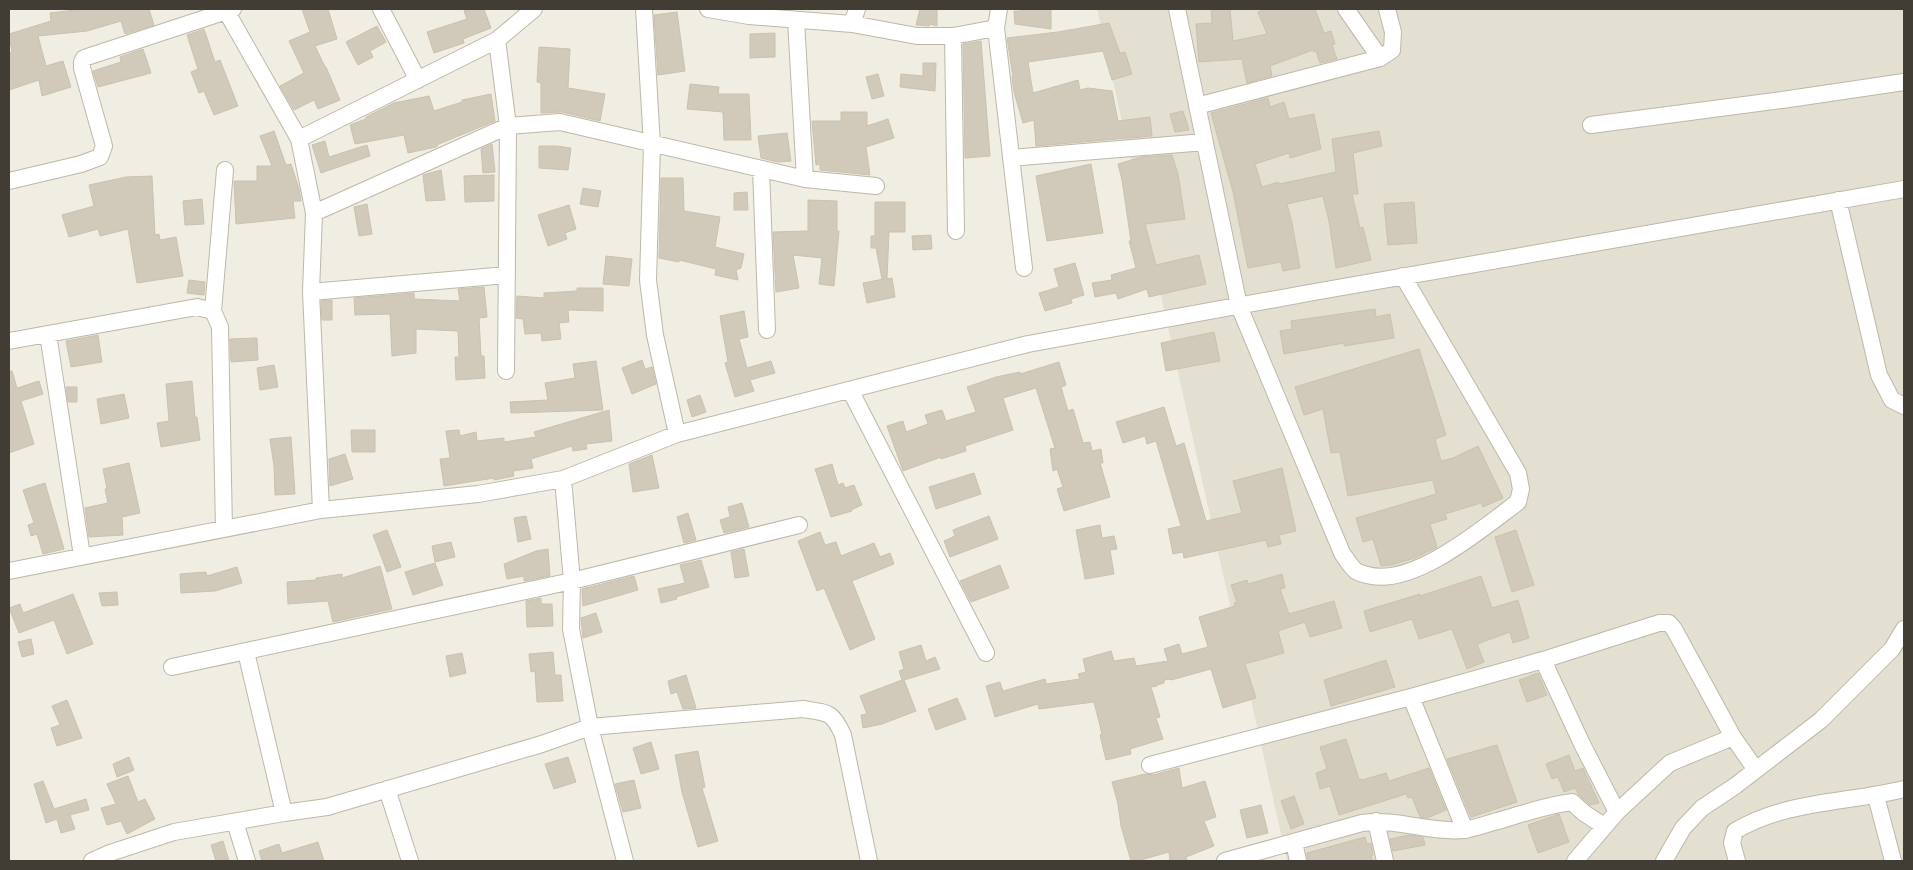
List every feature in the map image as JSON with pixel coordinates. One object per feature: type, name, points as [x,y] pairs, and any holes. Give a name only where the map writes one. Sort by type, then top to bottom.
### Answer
[{"type":"street","points":[[381,9],[418,80]]},
{"type":"street","points":[[299,139],[497,40],[534,9]]},
{"type":"street","points":[[644,9],[652,145],[648,280],[655,335],[677,434]]},
{"type":"street","points":[[708,9],[749,16],[796,20],[855,16],[917,36],[953,36],[996,28]]},
{"type":"street","points":[[999,9],[996,28],[1024,268]]},
{"type":"street","points":[[1177,9],[1240,306],[1342,553],[1357,572],[1372,576],[1390,577],[1414,570],[1462,544],[1518,502],[1520,490],[1518,474],[1403,276]]},
{"type":"street","points":[[1346,9],[1380,58]]},
{"type":"street","points":[[1197,106],[1380,58],[1392,50],[1393,32],[1387,9]]},
{"type":"street","points":[[9,181],[81,164],[100,157],[104,146],[82,68],[84,58],[228,10],[299,139],[314,212],[311,292],[322,510]]},
{"type":"street","points":[[796,20],[805,179]]},
{"type":"street","points":[[953,36],[956,231]]},
{"type":"street","points":[[497,40],[508,126],[506,371]]},
{"type":"street","points":[[1591,125],[1904,82]]},
{"type":"street","points":[[314,212],[508,126],[560,122],[652,145],[805,179],[876,186]]},
{"type":"street","points":[[1011,158],[1205,142]]},
{"type":"street","points":[[760,169],[767,330]]},
{"type":"street","points":[[224,529],[220,327],[213,311],[225,170]]},
{"type":"street","points":[[9,571],[322,510],[478,494],[563,479],[677,434],[1028,344],[1403,276],[1904,189]]},
{"type":"street","points":[[1838,200],[1880,375],[1892,400],[1904,406]]},
{"type":"street","points":[[311,292],[507,275]]},
{"type":"street","points":[[9,341],[197,307],[213,311]]},
{"type":"street","points":[[48,334],[82,556]]},
{"type":"street","points":[[850,390],[986,654]]},
{"type":"street","points":[[563,479],[572,581],[572,628],[590,727],[625,861]]},
{"type":"street","points":[[172,668],[572,581],[799,525]]},
{"type":"street","points":[[1150,765],[1411,697],[1543,660],[1659,623],[1669,623],[1733,737],[1756,770]]},
{"type":"street","points":[[1664,861],[1683,828],[1702,808],[1756,770],[1821,720],[1892,649],[1904,630]]},
{"type":"street","points":[[246,652],[284,813]]},
{"type":"street","points":[[1543,660],[1582,744],[1617,812]]},
{"type":"street","points":[[1411,697],[1465,830]]},
{"type":"street","points":[[92,861],[110,853],[174,832],[327,807],[542,744],[590,727],[802,709],[825,712],[836,719],[844,735],[868,861]]},
{"type":"street","points":[[1575,861],[1617,812],[1670,763],[1733,737]]},
{"type":"street","points":[[387,789],[410,861]]},
{"type":"street","points":[[1736,861],[1732,842],[1735,831],[1753,820],[1812,804],[1876,796],[1904,789]]},
{"type":"street","points":[[1876,796],[1893,861]]},
{"type":"street","points":[[1225,861],[1362,823],[1376,821],[1396,822],[1444,830],[1465,830],[1550,805],[1572,802],[1584,813],[1604,826]]},
{"type":"street","points":[[1376,821],[1386,861]]},
{"type":"street","points":[[235,822],[247,861]]},
{"type":"street","points":[[1294,842],[1298,861]]},
{"type":"shaded area","points":[[1097,9],[1904,9],[1904,861],[1287,861]]},
{"type":"building","points":[[84,9],[149,9],[154,25],[125,34],[121,21],[87,31],[38,36],[46,66],[63,61],[71,87],[42,96],[39,80],[9,90],[9,54],[12,52],[9,34],[51,21],[50,13]]},
{"type":"building","points":[[302,9],[328,9],[337,39],[315,46],[340,100],[318,109],[314,100],[294,110],[280,86],[304,73],[289,41],[310,32]]},
{"type":"building","points":[[484,9],[491,28],[463,39],[464,43],[434,53],[427,32],[467,19],[464,11]]},
{"type":"building","points":[[920,9],[937,9],[937,26],[930,24],[929,26],[916,25]]},
{"type":"building","points":[[1020,9],[1051,9],[1051,29],[1015,24],[1014,11],[1020,11]]},
{"type":"building","points":[[1211,9],[1230,9],[1233,41],[1267,34],[1258,12],[1266,9],[1315,9],[1324,33],[1331,31],[1335,44],[1332,45],[1337,59],[1320,63],[1316,51],[1314,52],[1313,50],[1270,66],[1272,76],[1247,83],[1242,59],[1199,62],[1196,24],[1212,23]]},
{"type":"building","points":[[677,12],[685,71],[658,75],[654,15]]},
{"type":"building","points":[[1109,23],[1120,53],[1125,52],[1132,74],[1112,80],[1103,51],[1028,62],[1033,93],[1078,80],[1080,90],[1088,88],[1112,91],[1118,121],[1150,117],[1152,136],[1036,146],[1034,120],[1023,123],[1014,92],[1007,38]]},
{"type":"building","points":[[377,26],[386,42],[370,51],[373,57],[358,65],[346,42]]},
{"type":"building","points":[[204,29],[215,62],[220,60],[238,106],[214,115],[204,91],[199,93],[191,72],[198,69],[187,35]]},
{"type":"building","points":[[775,33],[775,57],[750,58],[750,34]]},
{"type":"building","points":[[981,41],[990,156],[965,158],[963,44]]},
{"type":"building","points":[[539,47],[570,49],[568,88],[605,94],[600,121],[562,112],[541,113],[541,83],[537,82]]},
{"type":"building","points":[[143,49],[151,73],[98,87],[93,71],[121,62],[120,57]]},
{"type":"building","points":[[923,63],[936,63],[935,91],[900,87],[901,74],[923,76]]},
{"type":"building","points":[[878,74],[884,96],[872,99],[866,77]]},
{"type":"building","points":[[690,84],[719,87],[718,94],[749,94],[751,140],[724,140],[723,112],[687,109]]},
{"type":"building","points":[[491,94],[495,121],[439,144],[436,147],[408,153],[404,135],[355,144],[350,125],[366,119],[366,117],[394,103],[429,96],[434,111],[462,102],[462,100]]},
{"type":"building","points":[[1268,98],[1270,107],[1284,102],[1289,119],[1314,114],[1321,149],[1290,158],[1289,153],[1255,164],[1262,187],[1278,182],[1279,184],[1336,172],[1332,139],[1379,131],[1382,146],[1353,153],[1358,194],[1352,194],[1360,228],[1363,227],[1371,260],[1336,268],[1323,196],[1287,204],[1300,268],[1283,271],[1281,262],[1248,268],[1233,192],[1211,113]]},
{"type":"building","points":[[1183,111],[1189,130],[1175,132],[1170,114]]},
{"type":"building","points":[[841,112],[867,112],[867,126],[888,119],[894,138],[866,147],[870,175],[820,170],[820,164],[816,165],[812,121],[841,121]]},
{"type":"building","points":[[274,131],[286,165],[291,164],[299,189],[301,201],[293,201],[295,218],[236,224],[234,181],[257,181],[257,166],[272,166],[260,136]]},
{"type":"building","points":[[787,133],[791,161],[778,162],[761,158],[758,136]]},
{"type":"building","points":[[325,141],[329,157],[367,145],[370,156],[321,173],[312,145]]},
{"type":"building","points":[[492,144],[495,172],[483,173],[481,149]]},
{"type":"building","points":[[539,146],[571,148],[568,170],[539,168]]},
{"type":"building","points":[[1172,155],[1178,174],[1185,219],[1145,224],[1156,265],[1199,255],[1206,284],[1149,297],[1147,289],[1118,299],[1116,293],[1095,297],[1092,283],[1112,280],[1111,275],[1136,268],[1129,241],[1131,241],[1118,164],[1141,157]]},
{"type":"building","points":[[1091,164],[1103,233],[1047,241],[1036,176]]},
{"type":"building","points":[[441,170],[445,200],[426,201],[423,175]]},
{"type":"building","points":[[494,175],[494,201],[465,202],[464,176]]},
{"type":"building","points":[[152,176],[155,235],[159,234],[160,240],[176,237],[183,276],[137,283],[128,229],[100,236],[98,229],[69,237],[62,215],[94,206],[89,185],[126,177]]},
{"type":"building","points":[[661,178],[683,178],[684,211],[720,217],[715,247],[744,254],[741,268],[736,270],[738,280],[715,275],[716,269],[679,260],[679,262],[659,258]]},
{"type":"building","points":[[583,188],[601,191],[598,207],[580,204]]},
{"type":"building","points":[[747,192],[748,210],[734,210],[734,193]]},
{"type":"building","points":[[202,199],[204,224],[185,225],[183,201]]},
{"type":"building","points":[[808,200],[837,201],[837,231],[839,231],[834,286],[819,284],[822,258],[793,255],[799,288],[776,292],[773,232],[808,231]]},
{"type":"building","points":[[875,202],[905,202],[905,232],[889,232],[887,279],[892,278],[895,297],[867,303],[863,283],[884,279],[882,279],[876,248],[871,248],[871,236],[875,236]]},
{"type":"building","points":[[1414,202],[1417,243],[1388,245],[1384,204]]},
{"type":"building","points":[[367,204],[372,234],[359,236],[354,207]]},
{"type":"building","points":[[569,205],[576,229],[565,233],[567,239],[548,246],[538,215]]},
{"type":"building","points":[[931,235],[932,249],[913,250],[912,236]]},
{"type":"building","points":[[606,256],[632,259],[629,286],[603,284]]},
{"type":"building","points":[[1075,263],[1084,295],[1071,299],[1072,303],[1045,311],[1039,293],[1059,287],[1054,269]]},
{"type":"building","points":[[189,280],[205,282],[204,295],[187,293]]},
{"type":"building","points":[[484,287],[487,317],[479,318],[481,356],[484,356],[485,378],[456,380],[455,357],[459,357],[458,331],[416,329],[416,353],[392,356],[390,314],[355,315],[354,298],[414,293],[414,299],[460,301],[458,289]]},
{"type":"building","points":[[577,288],[603,288],[603,311],[568,310],[569,322],[559,323],[561,339],[542,341],[541,333],[525,334],[523,319],[516,318],[517,296],[544,298],[544,293],[577,291]]},
{"type":"building","points":[[332,300],[332,320],[322,320],[321,301]]},
{"type":"building","points":[[1375,309],[1376,317],[1390,314],[1394,338],[1344,346],[1344,343],[1284,354],[1280,331],[1292,329],[1291,321]]},
{"type":"building","points":[[744,311],[748,337],[739,339],[747,368],[771,361],[775,373],[750,380],[754,391],[735,397],[725,363],[728,362],[720,316]]},
{"type":"building","points":[[1214,332],[1220,361],[1166,371],[1161,343]]},
{"type":"building","points":[[98,335],[102,362],[71,367],[66,341]]},
{"type":"building","points":[[257,338],[258,360],[231,362],[230,339]]},
{"type":"building","points":[[1419,349],[1446,435],[1435,439],[1441,461],[1453,458],[1478,446],[1503,498],[1483,507],[1481,503],[1445,514],[1447,519],[1430,524],[1437,547],[1415,558],[1381,566],[1373,539],[1363,542],[1356,518],[1436,494],[1433,480],[1348,496],[1340,452],[1331,453],[1323,409],[1304,415],[1295,387]]},
{"type":"building","points":[[642,360],[645,369],[652,367],[656,384],[632,394],[622,368]]},
{"type":"building","points":[[596,361],[603,410],[511,413],[510,402],[548,400],[545,383],[575,378],[573,364]]},
{"type":"building","points":[[1059,362],[1066,385],[1061,387],[1068,411],[1073,409],[1083,443],[1090,442],[1092,451],[1101,449],[1103,463],[1100,463],[1110,497],[1064,511],[1057,489],[1063,487],[1057,469],[1053,471],[1050,449],[1055,448],[1036,388],[1003,398],[1013,430],[965,446],[966,451],[941,459],[941,457],[903,471],[887,426],[903,421],[906,432],[928,424],[925,415],[942,410],[946,421],[976,412],[967,387],[996,377],[1020,372],[1020,374]]},
{"type":"building","points":[[274,365],[278,387],[260,390],[257,368]]},
{"type":"building","points":[[9,371],[12,371],[17,388],[39,381],[43,394],[21,401],[34,444],[9,453]]},
{"type":"building","points":[[192,381],[195,417],[197,417],[200,440],[161,447],[157,423],[169,421],[166,384]]},
{"type":"building","points":[[66,387],[77,387],[77,402],[68,402]]},
{"type":"building","points":[[124,394],[129,418],[101,424],[97,399]]},
{"type":"building","points":[[700,395],[706,412],[692,417],[687,400]]},
{"type":"building","points":[[1164,407],[1176,446],[1184,443],[1206,521],[1242,513],[1233,481],[1282,468],[1296,531],[1279,535],[1281,544],[1268,547],[1266,540],[1184,558],[1183,552],[1173,554],[1168,529],[1181,526],[1156,441],[1147,444],[1145,436],[1123,443],[1116,422]]},
{"type":"building","points":[[609,410],[612,441],[586,444],[587,449],[573,451],[572,446],[531,459],[533,468],[513,471],[514,476],[444,486],[440,459],[450,458],[446,431],[459,430],[460,436],[476,432],[477,441],[504,438],[504,442],[536,437],[534,432]]},
{"type":"building","points":[[351,430],[375,430],[375,452],[352,452]]},
{"type":"building","points":[[291,437],[295,494],[275,495],[274,466],[270,439]]},
{"type":"building","points":[[345,454],[353,479],[330,486],[329,459]]},
{"type":"building","points":[[652,455],[659,488],[633,492],[629,464]]},
{"type":"building","points":[[129,463],[140,513],[122,517],[123,535],[89,537],[85,508],[108,503],[103,469]]},
{"type":"building","points":[[832,464],[838,485],[843,483],[845,488],[854,485],[862,505],[852,511],[831,517],[815,469]]},
{"type":"building","points":[[974,473],[981,494],[936,509],[929,487]]},
{"type":"building","points":[[45,483],[64,549],[43,554],[37,534],[31,536],[28,525],[34,523],[23,490]]},
{"type":"building","points":[[742,503],[749,527],[724,533],[720,520],[730,517],[728,507]]},
{"type":"building","points":[[688,513],[696,540],[684,543],[677,517]]},
{"type":"building","points":[[526,516],[531,539],[518,542],[514,518]]},
{"type":"building","points":[[989,516],[998,539],[950,557],[944,541],[955,536],[953,530]]},
{"type":"building","points":[[1100,525],[1102,538],[1114,536],[1117,549],[1110,550],[1114,574],[1085,579],[1076,530]]},
{"type":"building","points":[[387,530],[401,567],[387,572],[373,535]]},
{"type":"building","points":[[1516,530],[1534,585],[1512,592],[1495,537]]},
{"type":"building","points":[[820,532],[825,545],[836,542],[841,556],[874,543],[880,557],[890,553],[894,564],[852,581],[875,639],[850,650],[824,588],[817,591],[798,541]]},
{"type":"building","points":[[451,542],[455,557],[435,562],[432,546]]},
{"type":"building","points":[[548,549],[550,576],[524,581],[524,576],[507,579],[504,564],[536,551]]},
{"type":"building","points":[[744,549],[749,576],[735,578],[731,552]]},
{"type":"building","points":[[701,560],[709,587],[661,603],[658,589],[685,583],[680,565]]},
{"type":"building","points":[[435,563],[443,585],[413,595],[405,572]]},
{"type":"building","points":[[1000,565],[1009,588],[971,602],[960,581]]},
{"type":"building","points":[[380,566],[392,609],[333,622],[328,601],[288,604],[287,582],[316,580],[316,578],[342,574],[342,578]]},
{"type":"building","points":[[237,567],[242,583],[215,591],[181,593],[180,574],[206,572],[207,576]]},
{"type":"building","points":[[1282,574],[1285,588],[1280,589],[1289,614],[1334,601],[1342,628],[1310,637],[1305,622],[1278,631],[1284,653],[1245,664],[1256,698],[1223,708],[1211,669],[1171,680],[1164,680],[1164,683],[1151,687],[1160,717],[1156,718],[1163,739],[1130,749],[1131,754],[1106,760],[1094,702],[1039,709],[1038,704],[995,717],[986,686],[1000,682],[1003,691],[1045,679],[1046,684],[1080,679],[1078,674],[1086,672],[1083,659],[1111,651],[1114,661],[1134,658],[1136,666],[1168,661],[1164,649],[1179,644],[1182,654],[1208,647],[1199,617],[1235,606],[1234,603],[1237,602],[1231,585],[1247,580],[1248,584]]},
{"type":"building","points":[[634,576],[638,590],[583,606],[582,589]]},
{"type":"building","points":[[1481,576],[1492,608],[1518,600],[1529,638],[1513,643],[1510,632],[1477,644],[1484,662],[1467,669],[1452,629],[1419,639],[1412,619],[1370,632],[1364,611],[1420,594],[1420,596]]},
{"type":"building","points":[[117,592],[118,605],[102,606],[99,593]]},
{"type":"building","points":[[73,594],[93,644],[67,654],[54,620],[19,633],[9,608],[20,604],[23,613]]},
{"type":"building","points":[[541,598],[541,604],[552,604],[553,626],[527,627],[526,601]]},
{"type":"building","points":[[596,613],[602,632],[583,638],[581,618]]},
{"type":"building","points":[[31,639],[34,654],[22,657],[18,642]]},
{"type":"building","points":[[921,645],[926,661],[935,657],[940,669],[904,680],[916,711],[882,724],[863,728],[861,715],[867,714],[860,696],[902,680],[899,671],[904,669],[899,652]]},
{"type":"building","points":[[553,652],[555,675],[561,675],[563,701],[537,702],[535,671],[531,672],[529,654]]},
{"type":"building","points":[[462,653],[466,673],[450,677],[446,656]]},
{"type":"building","points":[[1386,660],[1395,687],[1331,706],[1324,680]]},
{"type":"building","points":[[1538,673],[1547,695],[1527,702],[1519,680]]},
{"type":"building","points":[[686,675],[696,708],[683,709],[677,692],[671,694],[668,681]]},
{"type":"building","points":[[957,698],[966,719],[936,730],[928,709]]},
{"type":"building","points":[[67,700],[82,738],[57,746],[51,728],[60,725],[52,706]]},
{"type":"building","points":[[1346,739],[1359,779],[1362,780],[1386,773],[1389,781],[1429,768],[1446,810],[1427,818],[1420,817],[1412,797],[1408,798],[1406,794],[1339,815],[1330,786],[1320,789],[1316,773],[1327,769],[1320,747]]},
{"type":"building","points":[[651,742],[659,769],[641,774],[633,748]]},
{"type":"building","points":[[1497,745],[1517,802],[1471,817],[1447,759]]},
{"type":"building","points":[[698,751],[705,787],[702,788],[718,841],[698,847],[682,792],[675,755]]},
{"type":"building","points":[[1569,755],[1575,771],[1583,768],[1599,803],[1590,805],[1578,794],[1575,788],[1564,792],[1558,777],[1552,779],[1546,764]]},
{"type":"building","points":[[129,757],[134,770],[117,777],[113,764]]},
{"type":"building","points":[[568,757],[576,782],[554,789],[545,764]]},
{"type":"building","points":[[1179,768],[1182,788],[1205,781],[1216,817],[1204,821],[1214,846],[1186,857],[1187,861],[1170,861],[1169,852],[1131,861],[1121,826],[1112,782],[1145,774],[1153,775]]},
{"type":"building","points":[[128,776],[138,802],[145,799],[155,819],[127,834],[121,821],[107,825],[101,808],[116,804],[107,784]]},
{"type":"building","points":[[634,780],[641,808],[623,812],[615,784]]},
{"type":"building","points":[[43,781],[54,809],[86,799],[89,810],[70,815],[75,829],[61,833],[57,819],[46,823],[34,784]]},
{"type":"building","points":[[1294,796],[1304,824],[1291,829],[1281,801]]},
{"type":"building","points":[[1261,805],[1268,833],[1247,838],[1240,810]]},
{"type":"building","points":[[1559,814],[1569,842],[1538,853],[1528,825]]},
{"type":"building","points":[[1409,835],[1423,837],[1425,845],[1393,851],[1390,839]]},
{"type":"building","points":[[1365,837],[1367,844],[1371,843],[1373,861],[1308,861],[1307,853]]},
{"type":"building","points":[[223,841],[229,861],[216,861],[211,845]]},
{"type":"building","points":[[318,842],[324,861],[262,861],[259,851],[279,844],[282,853]]}]
